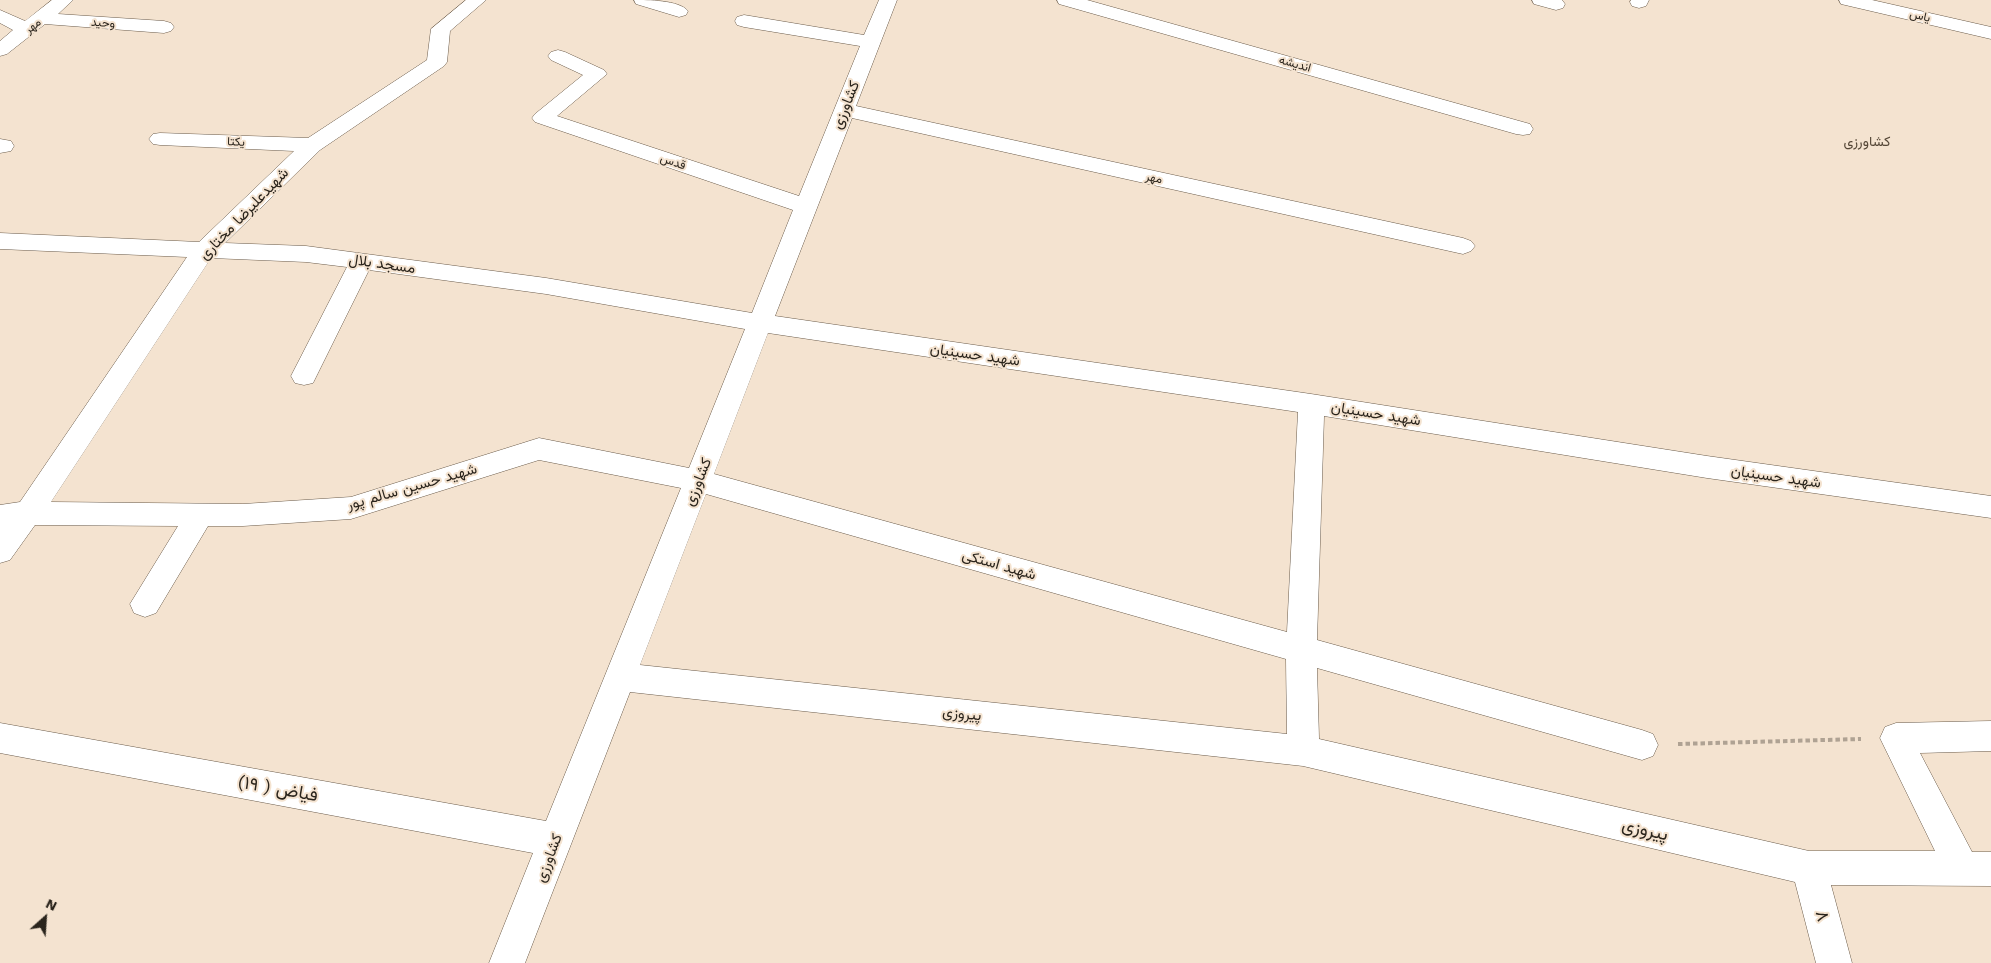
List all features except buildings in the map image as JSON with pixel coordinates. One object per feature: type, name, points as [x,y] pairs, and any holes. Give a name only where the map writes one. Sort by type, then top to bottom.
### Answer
[{"type":"street","name":"مهر","points":[[0,50],[64,0]]},
{"type":"street","name":"شهیدعلیرضا مختاری","points":[[0,552],[204,250],[312,145],[436,62],[441,29],[477,0]]},
{"type":"street","points":[[643,0],[679,11]]},
{"type":"street","name":"کشاورزی","points":[[507,963],[888,0]]},
{"type":"street","name":"اندیشه","points":[[1066,0],[1523,129]]},
{"type":"street","name":"یاس","points":[[1848,0],[1991,33]]},
{"type":"street","points":[[0,16],[27,30]]},
{"type":"street","name":"وحید","points":[[42,18],[164,27]]},
{"type":"street","points":[[744,21],[871,42]]},
{"type":"street","name":"قدس","points":[[558,56],[597,74],[542,118],[805,206]]},
{"type":"street","name":"مهر","points":[[844,110],[1463,246]]},
{"type":"street","name":"یکتا","points":[[160,140],[312,145]]},
{"type":"street","name":"مسجد بلال","points":[[0,241],[306,254],[546,286],[760,323]]},
{"type":"street","points":[[304,376],[361,262]]},
{"type":"street","name":"شهید حسینیان","points":[[760,323],[1312,404],[1707,467],[1991,507]]},
{"type":"street","points":[[1303,751],[1300,649],[1312,404]]},
{"type":"street","name":"شهید حسین سالم پور","points":[[0,516],[28,513],[244,515],[351,508],[539,449],[698,481]]},
{"type":"street","name":"شهید استکی","points":[[698,481],[1642,745]]},
{"type":"street","points":[[145,604],[200,515]]},
{"type":"street","name":"پیروزی","points":[[620,677],[1303,751],[1809,868],[1977,869]]},
{"type":"street","points":[[1896,738],[1991,736]]},
{"type":"street","points":[[1896,738],[1977,869]]},
{"type":"street","name":"فیاض ( ۱۹)","points":[[1,740],[556,840]]},
{"type":"street","name":"۸","points":[[1809,868],[1834,963]]},
{"type":"path","points":[[1642,745],[1896,738]]},
{"type":"district","name":"کشاورزی","points":[[1867,142]]}]
